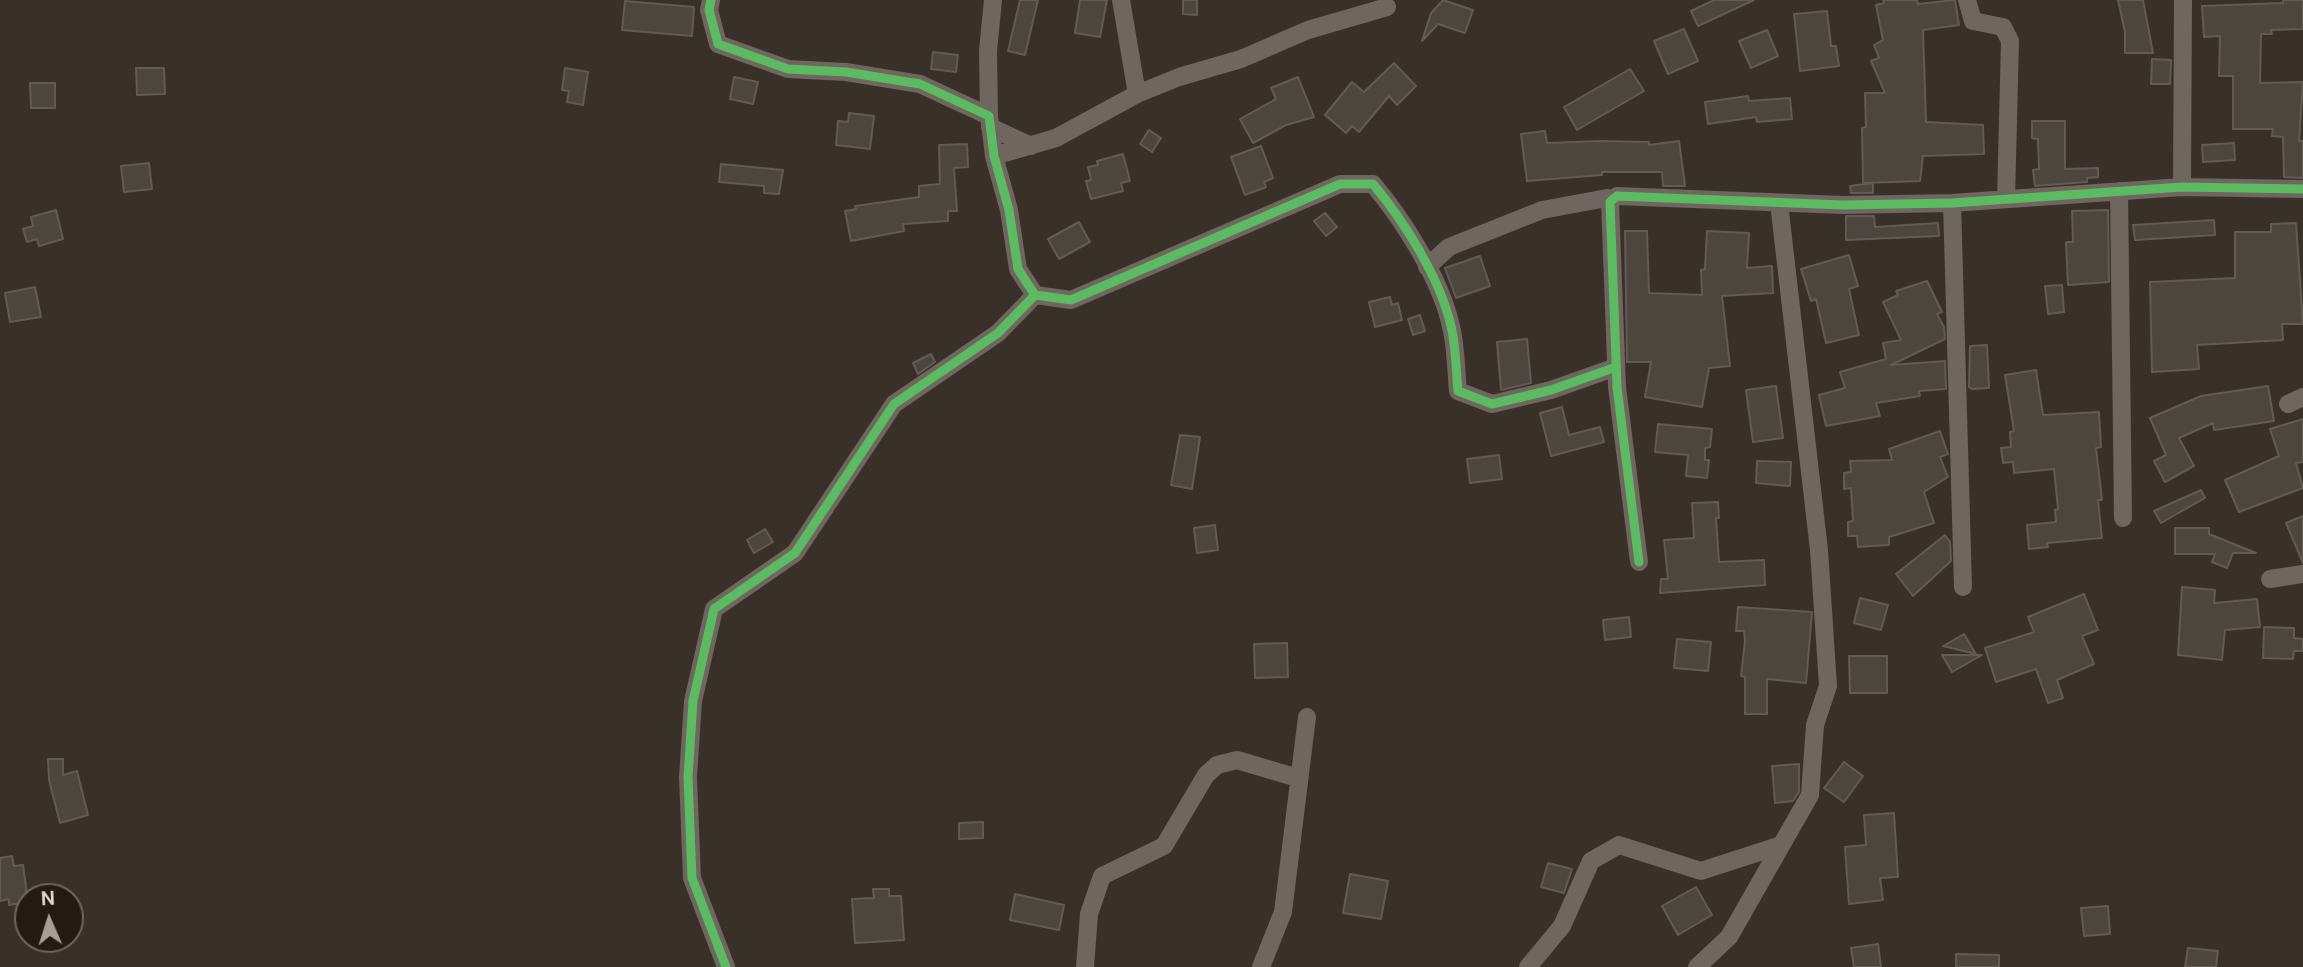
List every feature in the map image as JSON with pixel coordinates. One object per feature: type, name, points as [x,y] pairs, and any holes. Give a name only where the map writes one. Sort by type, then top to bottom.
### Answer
[{"type":"street","points":[[711,0],[709,10],[718,44],[788,69],[846,72],[920,84],[1031,146]]},
{"type":"street","points":[[993,0],[988,51],[994,156],[1009,210],[1018,269],[1035,295],[1071,300],[1340,184],[1373,184],[1400,216],[1427,267],[1451,325],[1458,391],[1492,404],[1551,390],[1616,368]]},
{"type":"street","points":[[1121,0],[1137,94]]},
{"type":"street","points":[[1967,0],[1973,21],[2003,27],[2010,41],[2006,199]]},
{"type":"street","points":[[2182,187],[2183,0]]},
{"type":"street","points":[[994,156],[1056,138],[1137,94],[1179,77],[1241,59],[1308,30],[1387,8]]},
{"type":"street","points":[[1609,202],[1617,196],[1779,203],[1952,203],[2182,187],[2303,189]]},
{"type":"street","points":[[2119,191],[2123,518]]},
{"type":"street","points":[[1427,267],[1449,247],[1542,210],[1607,198],[1616,368],[1639,562]]},
{"type":"street","points":[[1697,967],[1729,937],[1778,846],[1810,795],[1815,724],[1828,686],[1819,550],[1779,203]]},
{"type":"street","points":[[1952,203],[1963,587]]},
{"type":"street","points":[[726,967],[692,878],[688,777],[693,701],[714,610],[796,553],[894,404],[999,333],[1035,295]]},
{"type":"street","points":[[2270,579],[2303,574]]},
{"type":"street","points":[[1262,966],[1283,912],[1307,717]]},
{"type":"street","points":[[1085,967],[1089,914],[1102,876],[1164,846],[1211,770],[1217,765],[1237,760],[1298,778]]},
{"type":"street","points":[[1528,967],[1562,926],[1591,861],[1619,845],[1701,871],[1778,846]]},
{"type":"building","points":[[1020,0],[1038,0],[1025,55],[1008,51]]},
{"type":"building","points":[[1080,0],[1107,0],[1100,37],[1075,33]]},
{"type":"building","points":[[1183,0],[1197,0],[1197,15],[1183,14]]},
{"type":"building","points":[[1443,0],[1473,10],[1465,33],[1438,24],[1422,41],[1431,13]]},
{"type":"building","points":[[1714,0],[1754,0],[1698,26],[1691,11]]},
{"type":"building","points":[[1883,0],[1917,0],[1918,4],[1955,0],[1959,25],[1923,30],[1926,122],[1983,125],[1984,154],[1923,156],[1920,181],[1863,183],[1862,128],[1866,127],[1865,93],[1885,93],[1871,61],[1879,58],[1874,45],[1883,40],[1876,5],[1884,3]]},
{"type":"building","points":[[2118,0],[2143,0],[2153,53],[2125,53],[2125,32]]},
{"type":"building","points":[[2283,0],[2303,0],[2303,29],[2271,30],[2272,34],[2261,34],[2260,83],[2303,82],[2299,141],[2303,141],[2303,178],[2284,177],[2283,137],[2272,136],[2273,129],[2233,129],[2233,76],[2219,76],[2220,36],[2204,37],[2202,6],[2283,3]]},
{"type":"building","points":[[625,1],[694,7],[692,36],[622,30]]},
{"type":"building","points":[[1827,11],[1831,46],[1836,46],[1839,66],[1800,71],[1794,14]]},
{"type":"building","points":[[1684,29],[1698,61],[1668,74],[1654,41]]},
{"type":"building","points":[[1767,30],[1778,56],[1751,68],[1739,41]]},
{"type":"building","points":[[933,52],[958,55],[956,72],[931,69]]},
{"type":"building","points":[[2152,59],[2171,60],[2170,84],[2151,84]]},
{"type":"building","points":[[1394,63],[1416,86],[1397,105],[1389,96],[1359,132],[1352,126],[1346,133],[1325,115],[1352,82],[1364,92]]},
{"type":"building","points":[[136,68],[164,68],[165,94],[137,95]]},
{"type":"building","points":[[565,68],[588,72],[583,105],[567,102],[569,91],[562,90]]},
{"type":"building","points":[[1630,69],[1644,91],[1577,130],[1564,107]]},
{"type":"building","points":[[734,77],[758,82],[753,104],[730,99]]},
{"type":"building","points":[[1298,77],[1314,117],[1286,125],[1253,143],[1240,119],[1276,99],[1271,88]]},
{"type":"building","points":[[30,83],[55,83],[55,108],[31,108]]},
{"type":"building","points":[[1748,96],[1749,101],[1790,98],[1792,119],[1757,122],[1756,117],[1708,124],[1705,102]]},
{"type":"building","points":[[849,113],[874,116],[870,149],[836,145],[838,121],[848,122]]},
{"type":"building","points":[[2032,121],[2065,121],[2065,169],[2098,168],[2098,177],[2087,178],[2087,182],[2035,186],[2033,170],[2039,169],[2038,139],[2032,138]]},
{"type":"building","points":[[1149,130],[1161,138],[1152,152],[1140,144]]},
{"type":"building","points":[[1545,131],[1547,143],[1600,141],[1649,142],[1649,145],[1679,141],[1685,186],[1663,186],[1662,172],[1602,172],[1602,175],[1527,181],[1521,134]]},
{"type":"building","points":[[2234,143],[2235,160],[2203,162],[2202,145]]},
{"type":"building","points":[[967,144],[968,167],[954,168],[957,211],[948,211],[948,221],[903,224],[904,231],[851,241],[845,211],[856,209],[855,206],[919,197],[919,186],[940,184],[939,145]]},
{"type":"building","points":[[1261,146],[1273,178],[1264,182],[1266,187],[1245,195],[1231,157]]},
{"type":"building","points":[[1123,154],[1130,181],[1121,183],[1123,191],[1091,199],[1086,181],[1091,180],[1088,167],[1098,165],[1097,161]]},
{"type":"building","points":[[149,163],[152,189],[124,192],[121,166]]},
{"type":"building","points":[[721,164],[783,170],[779,194],[764,193],[764,186],[719,182]]},
{"type":"building","points":[[1873,183],[1873,193],[1851,193],[1850,186]]},
{"type":"building","points":[[56,210],[63,239],[39,246],[37,239],[27,242],[23,229],[33,226],[31,217]]},
{"type":"building","points":[[2108,210],[2109,282],[2068,285],[2066,242],[2073,242],[2072,211]]},
{"type":"building","points":[[1325,213],[1337,227],[1326,236],[1314,221]]},
{"type":"building","points":[[1846,216],[1874,216],[1875,227],[1938,223],[1939,236],[1846,240]]},
{"type":"building","points":[[2214,220],[2215,235],[2135,240],[2133,225]]},
{"type":"building","points":[[1079,222],[1090,242],[1059,259],[1048,239]]},
{"type":"building","points":[[2296,223],[2303,324],[2282,324],[2283,340],[2197,345],[2199,369],[2152,372],[2150,282],[2235,278],[2235,232],[2271,232],[2271,224]]},
{"type":"building","points":[[1625,231],[1647,231],[1649,293],[1702,295],[1701,270],[1705,269],[1707,231],[1749,233],[1747,268],[1772,266],[1773,293],[1722,296],[1730,366],[1709,368],[1702,407],[1645,397],[1651,362],[1627,362]]},
{"type":"building","points":[[1849,255],[1858,286],[1849,289],[1859,335],[1826,343],[1816,299],[1811,301],[1801,269]]},
{"type":"building","points":[[1480,256],[1490,286],[1456,298],[1445,268]]},
{"type":"building","points":[[1927,281],[1942,312],[1937,314],[1944,327],[1945,339],[1891,365],[1945,361],[1946,389],[1919,391],[1920,396],[1876,403],[1880,416],[1826,426],[1819,395],[1845,388],[1840,372],[1886,359],[1883,343],[1901,340],[1883,302],[1898,295],[1896,291]]},
{"type":"building","points":[[2062,285],[2064,312],[2048,314],[2045,286]]},
{"type":"building","points":[[35,287],[41,317],[10,322],[5,293]]},
{"type":"building","points":[[1390,297],[1392,305],[1398,303],[1402,320],[1375,327],[1369,302]]},
{"type":"building","points":[[1420,315],[1425,331],[1413,335],[1408,319]]},
{"type":"building","points":[[1527,339],[1531,383],[1501,390],[1497,342]]},
{"type":"building","points":[[1987,345],[1989,388],[1972,389],[1969,387],[1970,346]]},
{"type":"building","points":[[931,354],[935,362],[918,374],[913,363]]},
{"type":"building","points":[[2036,370],[2043,415],[2099,412],[2101,447],[2096,448],[2102,500],[2098,500],[2102,538],[2047,543],[2048,547],[2029,549],[2027,525],[2056,522],[2055,510],[2058,509],[2054,469],[2014,473],[2013,462],[2003,463],[2001,448],[2011,447],[2010,432],[2014,431],[2005,375]]},
{"type":"building","points":[[1776,386],[1783,438],[1753,442],[1746,390]]},
{"type":"building","points":[[2268,386],[2274,421],[2214,430],[2213,423],[2179,438],[2194,466],[2165,482],[2154,461],[2166,455],[2150,418],[2201,396]]},
{"type":"building","points":[[1562,407],[1569,435],[1600,427],[1604,442],[1551,456],[1540,413]]},
{"type":"building","points":[[2303,419],[2303,462],[2296,463],[2303,488],[2239,512],[2225,480],[2279,456],[2270,429]]},
{"type":"building","points":[[1658,424],[1712,429],[1710,447],[1705,448],[1705,460],[1709,460],[1707,478],[1686,476],[1688,455],[1655,452]]},
{"type":"building","points":[[1940,431],[1948,454],[1940,457],[1948,477],[1924,492],[1934,523],[1889,537],[1889,545],[1858,547],[1857,536],[1848,536],[1848,522],[1853,521],[1851,488],[1844,489],[1844,473],[1851,472],[1850,461],[1892,460],[1889,449]]},
{"type":"building","points":[[1180,435],[1200,437],[1192,489],[1171,485]]},
{"type":"building","points":[[1499,455],[1502,479],[1470,483],[1467,459]]},
{"type":"building","points":[[1757,461],[1791,462],[1790,486],[1756,483]]},
{"type":"building","points":[[2201,490],[2205,498],[2161,523],[2154,511]]},
{"type":"building","points":[[1718,502],[1719,518],[1716,518],[1719,562],[1764,560],[1765,585],[1660,593],[1661,579],[1668,579],[1664,540],[1694,538],[1692,503]]},
{"type":"building","points":[[2303,516],[2303,563],[2286,523]]},
{"type":"building","points":[[1215,525],[1218,550],[1197,553],[1194,528]]},
{"type":"building","points":[[2175,528],[2209,528],[2209,534],[2256,553],[2233,553],[2227,568],[2212,562],[2215,554],[2175,554]]},
{"type":"building","points":[[765,529],[773,542],[754,553],[747,540]]},
{"type":"building","points":[[1945,535],[1950,542],[1951,561],[1913,596],[1896,574]]},
{"type":"building","points":[[2182,587],[2215,590],[2214,603],[2257,599],[2260,627],[2225,630],[2222,660],[2178,655]]},
{"type":"building","points":[[2084,594],[2098,630],[2082,636],[2094,664],[2057,680],[2063,698],[2048,703],[2036,669],[1996,682],[1985,648],[2034,632],[2028,617]]},
{"type":"building","points":[[1860,598],[1888,605],[1881,630],[1854,623]]},
{"type":"building","points":[[1738,607],[1812,612],[1806,683],[1767,679],[1767,714],[1745,714],[1745,677],[1741,676],[1745,641],[1744,631],[1736,631]]},
{"type":"building","points":[[1629,617],[1631,637],[1605,640],[1603,620]]},
{"type":"building","points":[[2264,627],[2294,628],[2294,638],[2303,639],[2303,651],[2294,651],[2293,659],[2263,658]]},
{"type":"building","points":[[1964,634],[1976,654],[1943,646]]},
{"type":"building","points":[[1677,639],[1711,642],[1708,671],[1674,668]]},
{"type":"building","points":[[1287,643],[1288,677],[1255,678],[1254,644]]},
{"type":"building","points":[[1942,655],[1982,655],[1952,672]]},
{"type":"building","points":[[1849,656],[1887,656],[1887,693],[1850,693]]},
{"type":"building","points":[[48,759],[63,759],[63,775],[77,771],[88,815],[60,823],[49,780]]},
{"type":"building","points":[[1844,762],[1863,776],[1844,802],[1824,788]]},
{"type":"building","points":[[1799,764],[1799,792],[1793,801],[1775,803],[1772,766]]},
{"type":"building","points":[[1894,813],[1898,877],[1880,878],[1883,900],[1849,904],[1845,847],[1866,845],[1864,815]]},
{"type":"building","points":[[983,822],[983,838],[959,839],[959,823]]},
{"type":"building","points":[[12,856],[14,866],[23,865],[25,883],[14,883],[14,904],[9,905],[9,899],[0,901],[0,858]]},
{"type":"building","points":[[1548,863],[1572,869],[1564,893],[1541,887]]},
{"type":"building","points":[[1350,874],[1388,881],[1381,919],[1343,913]]},
{"type":"building","points":[[1696,887],[1712,915],[1678,935],[1662,906]]},
{"type":"building","points":[[873,889],[889,889],[889,896],[901,896],[904,940],[855,943],[852,899],[874,898]]},
{"type":"building","points":[[1015,894],[1064,905],[1059,930],[1010,920]]},
{"type":"building","points":[[2108,906],[2110,934],[2084,936],[2081,908]]},
{"type":"building","points":[[1878,944],[1881,967],[1854,967],[1851,948]]},
{"type":"building","points":[[2188,948],[2218,951],[2216,967],[2185,967]]},
{"type":"building","points":[[1956,954],[1999,955],[1999,967],[1956,967]]},
{"type":"cycle path","points":[[711,0],[709,10],[718,44],[788,69],[846,72],[920,84],[989,116],[994,156],[1009,210],[1018,269],[1035,295],[1071,300],[1340,184],[1373,184],[1420,251],[1439,289],[1453,334],[1458,391],[1492,404],[1551,390],[1616,367]]},
{"type":"cycle path","points":[[1639,562],[1617,387],[1610,202],[1617,196],[1843,205],[1952,203],[2182,187],[2303,189]]},
{"type":"cycle path","points":[[726,967],[692,878],[688,777],[693,701],[714,609],[795,553],[894,404],[998,333],[1035,295]]}]
